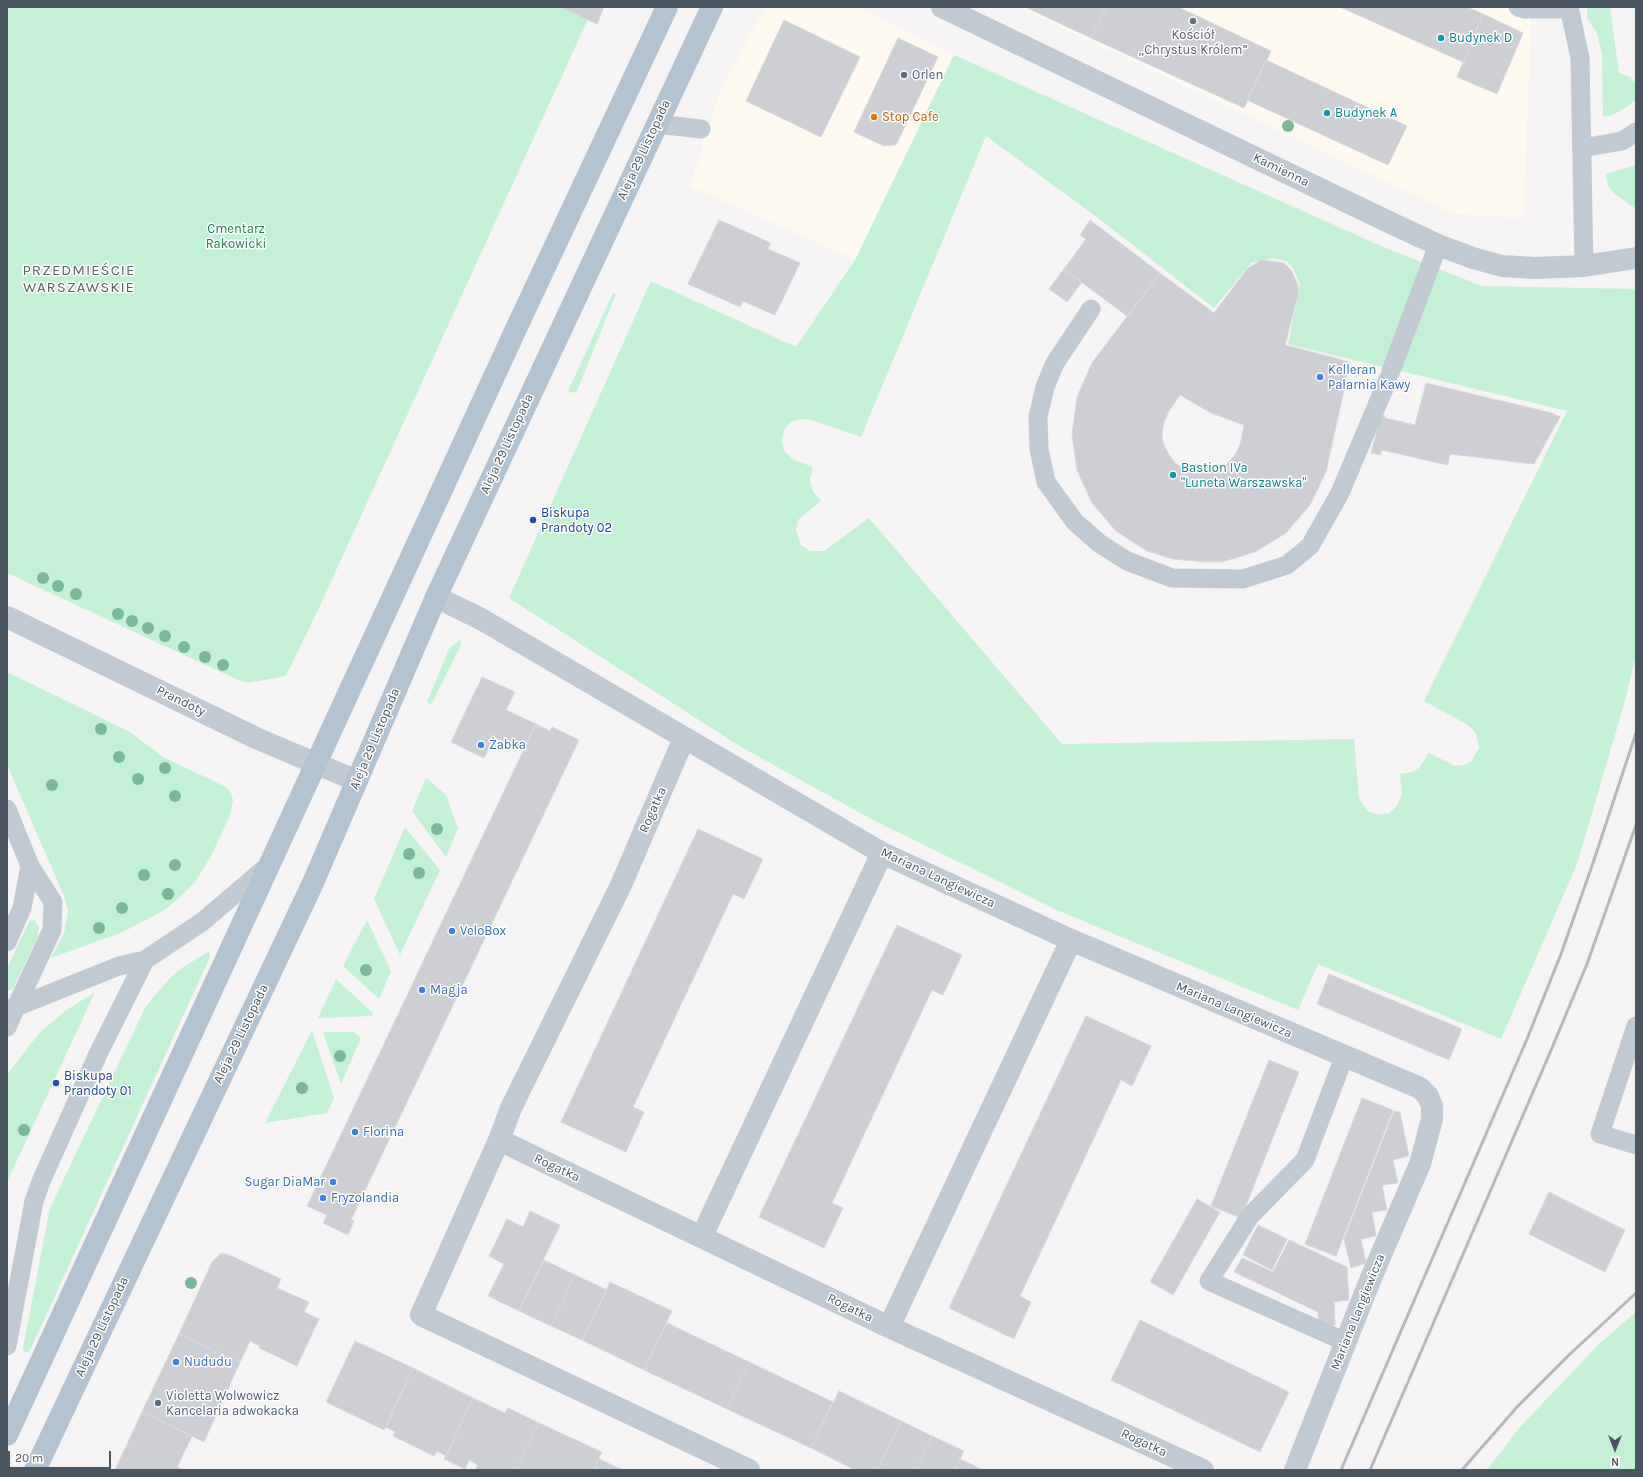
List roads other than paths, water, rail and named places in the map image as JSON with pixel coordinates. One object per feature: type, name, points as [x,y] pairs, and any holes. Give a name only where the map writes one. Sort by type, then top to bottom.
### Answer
[{"type":"main road","points":[[7,1435],[269,864],[667,7]]},
{"type":"main road","name":"Aleja 29 Listopada","points":[[35,1470],[312,884],[436,597],[712,7]]},
{"type":"street","name":"Kamienna","points":[[942,7],[1438,245],[1473,258],[1502,266],[1535,268],[1584,266],[1636,258]]},
{"type":"street","points":[[436,597],[481,619],[684,738]]},
{"type":"street","name":"Prandoty","points":[[7,617],[256,738],[357,781]]},
{"type":"street","name":"Mariana Langiewicza","points":[[684,738],[882,853],[1071,940],[1420,1088],[1428,1096],[1432,1106],[1432,1119],[1420,1164],[1370,1278],[1295,1470]]},
{"type":"street","name":"Rogatka","points":[[684,738],[620,885],[511,1108],[499,1140],[420,1315],[749,1470]]},
{"type":"street","points":[[702,1236],[882,853]]},
{"type":"street","points":[[889,1327],[1071,940]]},
{"type":"street","name":"Rogatka","points":[[499,1140],[702,1236],[889,1327],[1203,1470]]},
{"type":"lane","points":[[1518,7],[1525,9],[1569,8],[1580,58],[1584,266]]},
{"type":"lane","points":[[656,124],[701,129]]},
{"type":"lane","points":[[1582,148],[1622,141],[1636,132]]},
{"type":"lane","points":[[1092,309],[1055,363],[1045,388],[1038,417],[1038,449],[1046,482],[1075,522],[1099,543],[1128,561],[1172,578],[1243,579],[1287,565],[1310,546],[1340,493],[1389,376],[1438,245]]},
{"type":"lane","points":[[7,810],[30,866],[53,902],[52,930],[12,1007],[7,1027]]},
{"type":"lane","points":[[12,1007],[119,966],[145,960],[202,922],[269,864]]},
{"type":"lane","points":[[7,942],[22,908],[30,866]]},
{"type":"lane","points":[[7,1346],[34,1201],[42,1179],[99,1052],[145,960]]},
{"type":"lane","points":[[1636,1026],[1600,1134],[1636,1145]]},
{"type":"lane","points":[[1344,1057],[1305,1160],[1250,1216],[1209,1281],[1346,1342]]},
{"type":"railway","points":[[1341,1470],[1527,1039],[1561,954],[1636,733]]},
{"type":"railway","points":[[1370,1470],[1587,964],[1636,825]]},
{"type":"railway","points":[[1462,1470],[1517,1407],[1570,1354],[1636,1293]]},
{"type":"place","name":"Kościół „Chrystus Królem”","points":[[1193,21]]},
{"type":"place","name":"Budynek D","points":[[1441,38]]},
{"type":"place","name":"Orlen","points":[[904,75]]},
{"type":"place","name":"Budynek A","points":[[1327,113]]},
{"type":"place","name":"Stop Cafe","points":[[874,117]]},
{"type":"place","name":"Kelleran Palarnia Kawy","points":[[1320,377]]},
{"type":"place","name":"Bastion IVa \"Luneta Warszawska\"","points":[[1173,475]]},
{"type":"place","name":"Biskupa Prandoty 02","points":[[533,520]]},
{"type":"place","name":"Żabka","points":[[481,745]]},
{"type":"place","name":"VeloBox","points":[[452,931]]},
{"type":"place","name":"Magja","points":[[422,990]]},
{"type":"place","name":"Biskupa Prandoty 01","points":[[56,1083]]},
{"type":"place","name":"Florina","points":[[355,1132]]},
{"type":"place","name":"Sugar DiaMar","points":[[333,1182]]},
{"type":"place","name":"Fryzolandia","points":[[323,1198]]},
{"type":"place","name":"Nududu","points":[[176,1362]]},
{"type":"place","name":"Violetta Wolwowicz Kancelaria adwokacka","points":[[158,1403]]},
{"type":"district","name":"PRZEDMIEŚCIE WARSZAWSKIE","points":[[79,280]]},
{"type":"park label","name":"Cmentarz Rakowicki","points":[[236,236]]}]
